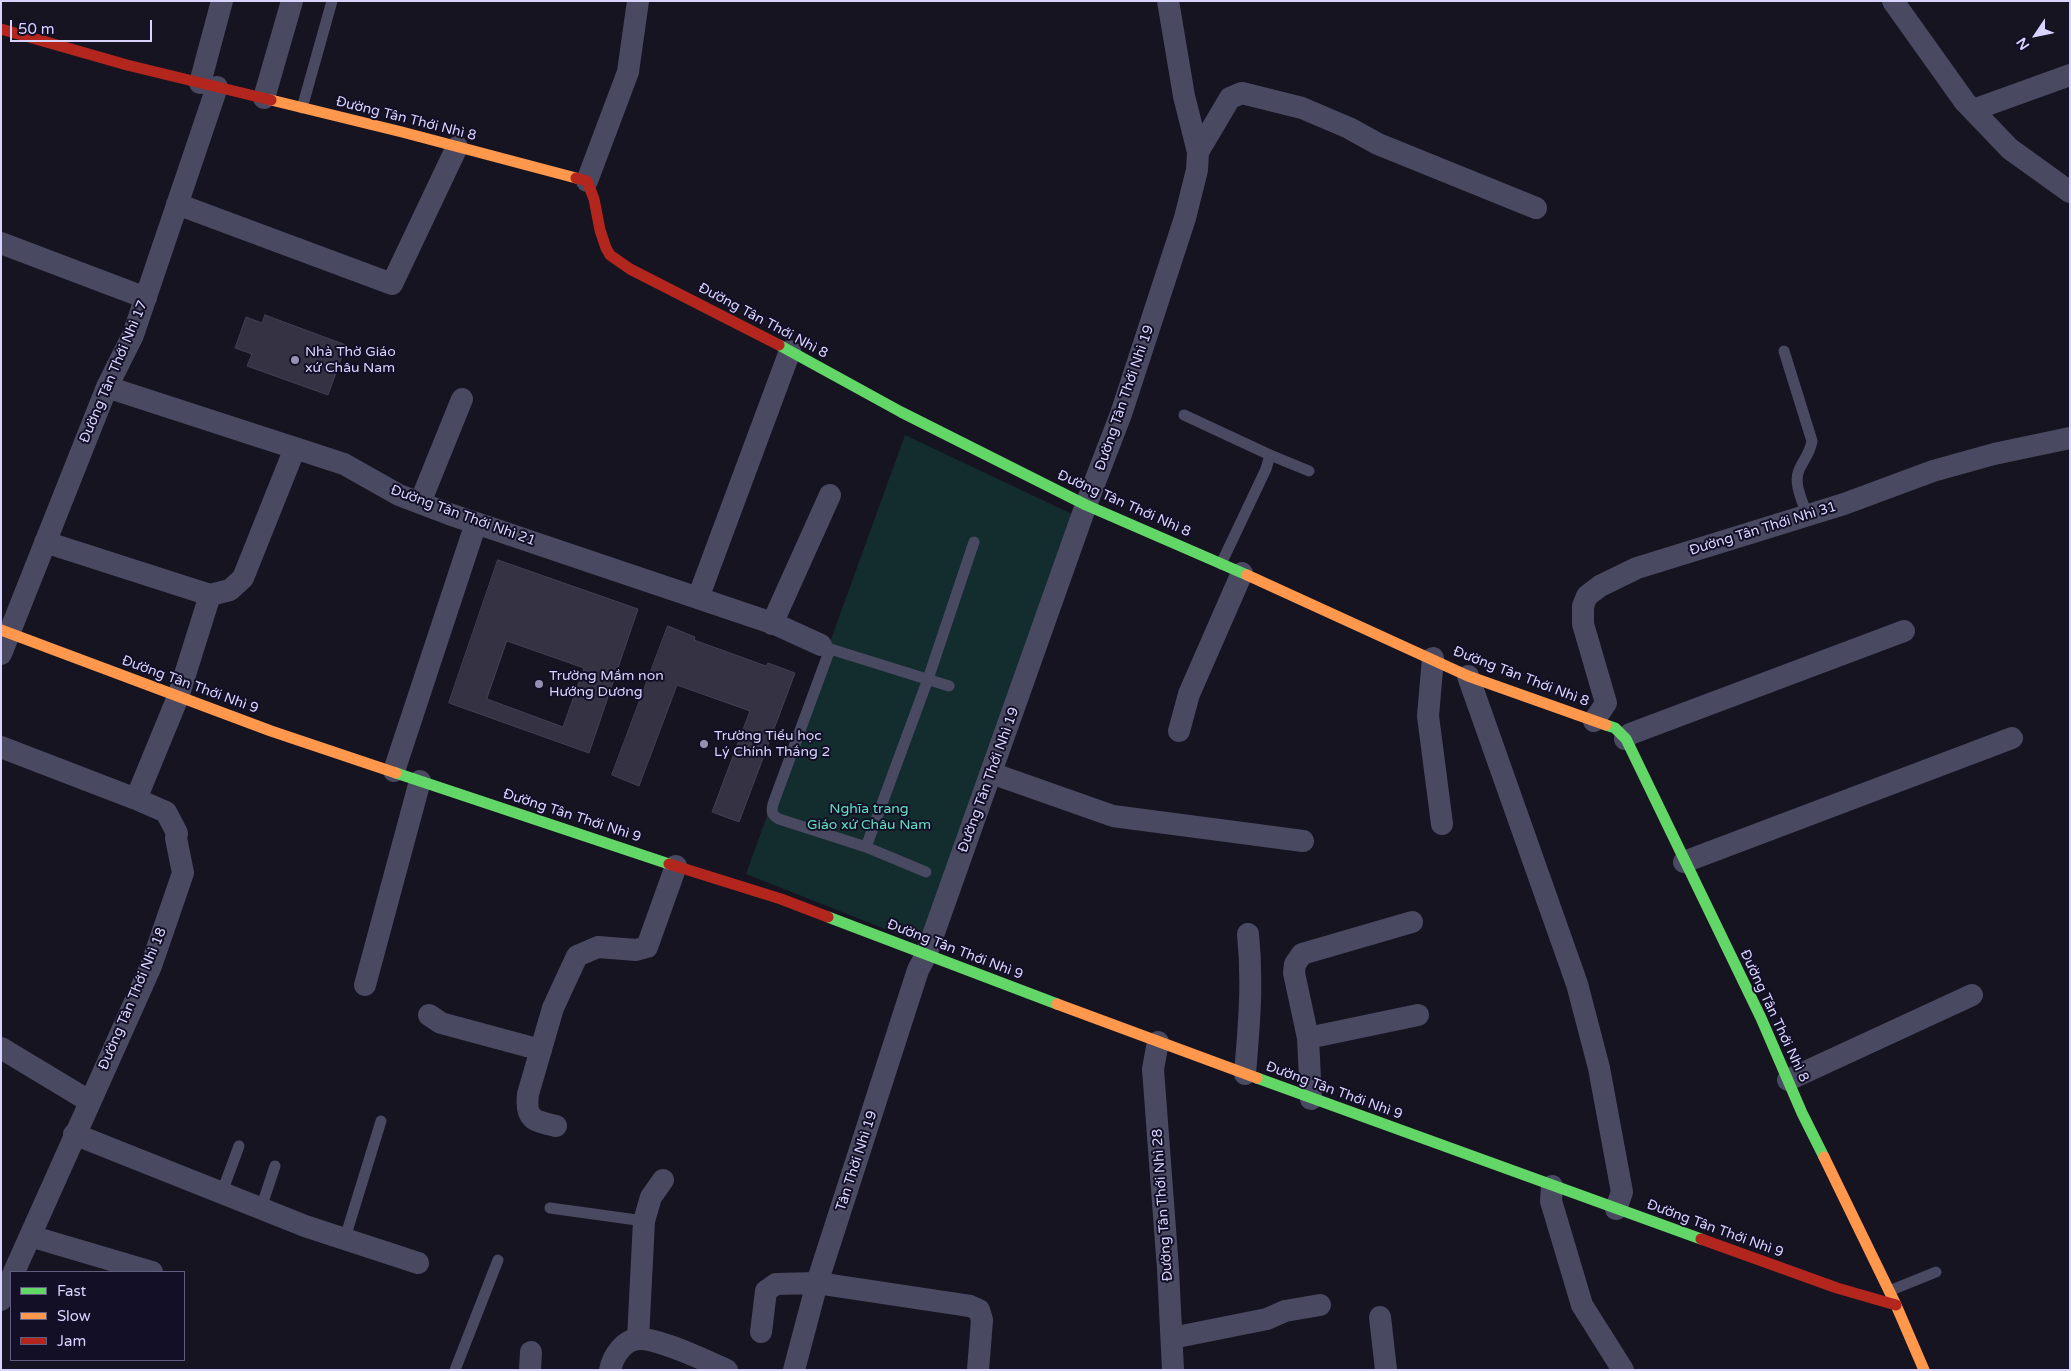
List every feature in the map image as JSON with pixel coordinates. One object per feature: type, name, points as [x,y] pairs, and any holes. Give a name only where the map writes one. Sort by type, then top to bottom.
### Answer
[{"type":"street","name":"Đường Tân Thới Nhì 17","points":[[1,654],[5,632],[45,542],[106,387],[133,335],[146,298],[177,204],[208,85],[222,1]]},
{"type":"street","points":[[264,98],[292,1]]},
{"type":"street","points":[[586,181],[628,72],[638,1]]},
{"type":"street","name":"Đường Tân Thới Nhì 19","points":[[926,955],[1086,505],[1121,414],[1185,218],[1197,170],[1198,152],[1184,96],[1168,1]]},
{"type":"street","points":[[1893,1],[1973,110],[2010,148],[2070,192]]},
{"type":"street","name":"Đường Tân Thới Nhì 8","points":[[1,29],[52,45],[586,181],[594,199],[600,230],[606,248],[610,254],[630,269],[736,322],[901,412],[1086,505],[1433,658],[1468,676],[1615,728],[1625,739],[1760,1018],[1896,1305],[1924,1370]]},
{"type":"street","points":[[1973,110],[2070,75]]},
{"type":"street","points":[[1198,152],[1230,98],[1242,93],[1302,108],[1349,128],[1378,144],[1536,208]]},
{"type":"street","points":[[177,204],[392,284],[457,147]]},
{"type":"street","points":[[1,243],[146,298]]},
{"type":"street","points":[[698,598],[790,352]]},
{"type":"street","name":"Đường Tân Thới Nhì 21","points":[[106,387],[344,464],[399,495],[420,503],[772,624],[826,647]]},
{"type":"street","points":[[420,503],[462,399]]},
{"type":"street","name":"Đường Tân Thới Nhì 31","points":[[1594,721],[1606,703],[1583,624],[1583,606],[1587,596],[1600,586],[1637,568],[1807,515],[1933,471],[1994,454],[2070,438]]},
{"type":"street","points":[[45,542],[210,595],[230,590],[243,578],[295,448]]},
{"type":"street","points":[[772,624],[830,495]]},
{"type":"street","points":[[394,771],[476,523]]},
{"type":"street","points":[[1179,731],[1189,694],[1242,573]]},
{"type":"street","points":[[136,799],[178,697],[210,595]]},
{"type":"street","points":[[1625,739],[1630,734],[1904,631]]},
{"type":"street","name":"Đường Tân Thới Nhì 9","points":[[5,632],[271,731],[676,866],[781,899],[1311,1099],[1837,1288],[1896,1305]]},
{"type":"street","points":[[1433,658],[1428,716],[1442,824]]},
{"type":"street","points":[[1468,676],[1577,984],[1599,1068],[1622,1192],[1616,1209]]},
{"type":"street","points":[[1684,862],[2012,738]]},
{"type":"street","name":"Đường Tân Thới Nhì 18","points":[[1,747],[166,812],[177,833],[176,838],[183,873],[151,966],[74,1134],[14,1271]]},
{"type":"street","points":[[991,773],[1113,816],[1303,841]]},
{"type":"street","points":[[365,985],[420,781]]},
{"type":"street","points":[[556,1126],[539,1122],[530,1117],[526,1107],[553,1008],[568,972],[578,956],[598,947],[636,950],[647,947],[676,866]]},
{"type":"street","points":[[1311,1099],[1308,1038],[1294,973],[1295,964],[1302,954],[1412,922]]},
{"type":"street","points":[[1245,1074],[1252,975],[1248,934]]},
{"type":"street","name":"Tân Thời Nhì 19","points":[[794,1370],[817,1283],[918,970],[926,955]]},
{"type":"street","points":[[1788,1080],[1972,995]]},
{"type":"street","points":[[429,1015],[441,1023],[541,1050]]},
{"type":"street","points":[[1308,1038],[1418,1015]]},
{"type":"street","name":"Đường Tân Thới Nhì 28","points":[[1158,1042],[1153,1069],[1168,1269],[1173,1370]]},
{"type":"street","points":[[1,1048],[89,1102]]},
{"type":"street","points":[[74,1134],[261,1208],[418,1263]]},
{"type":"street","points":[[638,1339],[644,1221],[651,1197],[663,1180]]},
{"type":"street","points":[[1552,1186],[1551,1201],[1582,1305],[1623,1370]]},
{"type":"street","points":[[30,1236],[149,1271]]},
{"type":"street","points":[[1,1300],[10,1280]]},
{"type":"street","points":[[761,1332],[766,1291],[776,1284],[817,1283],[970,1306],[979,1310],[982,1320],[978,1370]]},
{"type":"street","points":[[1172,1338],[1267,1319],[1285,1310],[1320,1305]]},
{"type":"street","points":[[1380,1317],[1386,1370]]},
{"type":"street","points":[[610,1370],[612,1361],[620,1348],[638,1339],[666,1345],[727,1370]]},
{"type":"lane","points":[[302,108],[332,1]]},
{"type":"lane","points":[[1784,351],[1812,441],[1810,451],[1799,470],[1797,482],[1807,515]]},
{"type":"lane","points":[[1184,415],[1308,471]]},
{"type":"lane","points":[[1221,564],[1266,469],[1270,455]]},
{"type":"lane","points":[[866,847],[928,679],[974,542]]},
{"type":"lane","points":[[926,872],[866,847],[779,819],[771,811],[826,647],[949,686]]},
{"type":"lane","points":[[344,1238],[381,1121]]},
{"type":"lane","points":[[222,1192],[239,1146]]},
{"type":"lane","points":[[261,1208],[275,1166]]},
{"type":"lane","points":[[550,1208],[644,1221]]},
{"type":"lane","points":[[455,1370],[498,1260]]},
{"type":"lane","points":[[1889,1291],[1936,1272]]},
{"type":"green space","name":"Nghĩa trang Giáo xứ Châu Nam","points":[[905,435],[1074,515],[928,946],[746,874]]},
{"type":"building","name":"Nhà Thờ Giáo xứ Châu Nam","points":[[265,315],[346,345],[328,395],[247,366],[252,354],[235,348],[246,317],[262,323]]},
{"type":"building","points":[[498,560],[638,609],[589,753],[449,703]],"holes":[[[507,641],[584,668],[563,727],[487,699]]]},
{"type":"building","points":[[668,626],[695,637],[694,640],[766,666],[768,663],[795,673],[739,822],[712,812],[750,711],[677,685],[639,786],[612,775]]},
{"type":"traffic: fast","points":[[779,345],[901,412],[1086,505],[1247,575]]},
{"type":"traffic: fast","points":[[1606,725],[1615,728],[1626,739],[1761,1018],[1802,1113],[1824,1157]]},
{"type":"traffic: fast","points":[[396,773],[669,864]]},
{"type":"traffic: fast","points":[[828,917],[1057,1004]]},
{"type":"traffic: fast","points":[[1257,1078],[1701,1239]]},
{"type":"traffic: slow","points":[[271,100],[576,178]]},
{"type":"traffic: slow","points":[[1247,575],[1468,676],[1606,725]]},
{"type":"traffic: slow","points":[[1,630],[271,731],[396,773]]},
{"type":"traffic: slow","points":[[1057,1004],[1257,1078]]},
{"type":"traffic: slow","points":[[1824,1157],[1896,1305],[1924,1370]]},
{"type":"traffic: jam","points":[[1,29],[127,65],[271,100]]},
{"type":"traffic: jam","points":[[576,178],[587,181],[594,199],[600,230],[610,255],[630,269],[779,345]]},
{"type":"traffic: jam","points":[[669,864],[781,899],[828,917]]},
{"type":"traffic: jam","points":[[1701,1239],[1837,1288],[1896,1305]]},
{"type":"place","name":"Nhà Thờ Giáo xứ Châu Nam","points":[[295,360]]},
{"type":"place","name":"Trường Mầm non Hướng Dương","points":[[539,684]]},
{"type":"place","name":"Trường Tiểu học Lý Chính Thắng 2","points":[[704,744]]}]
